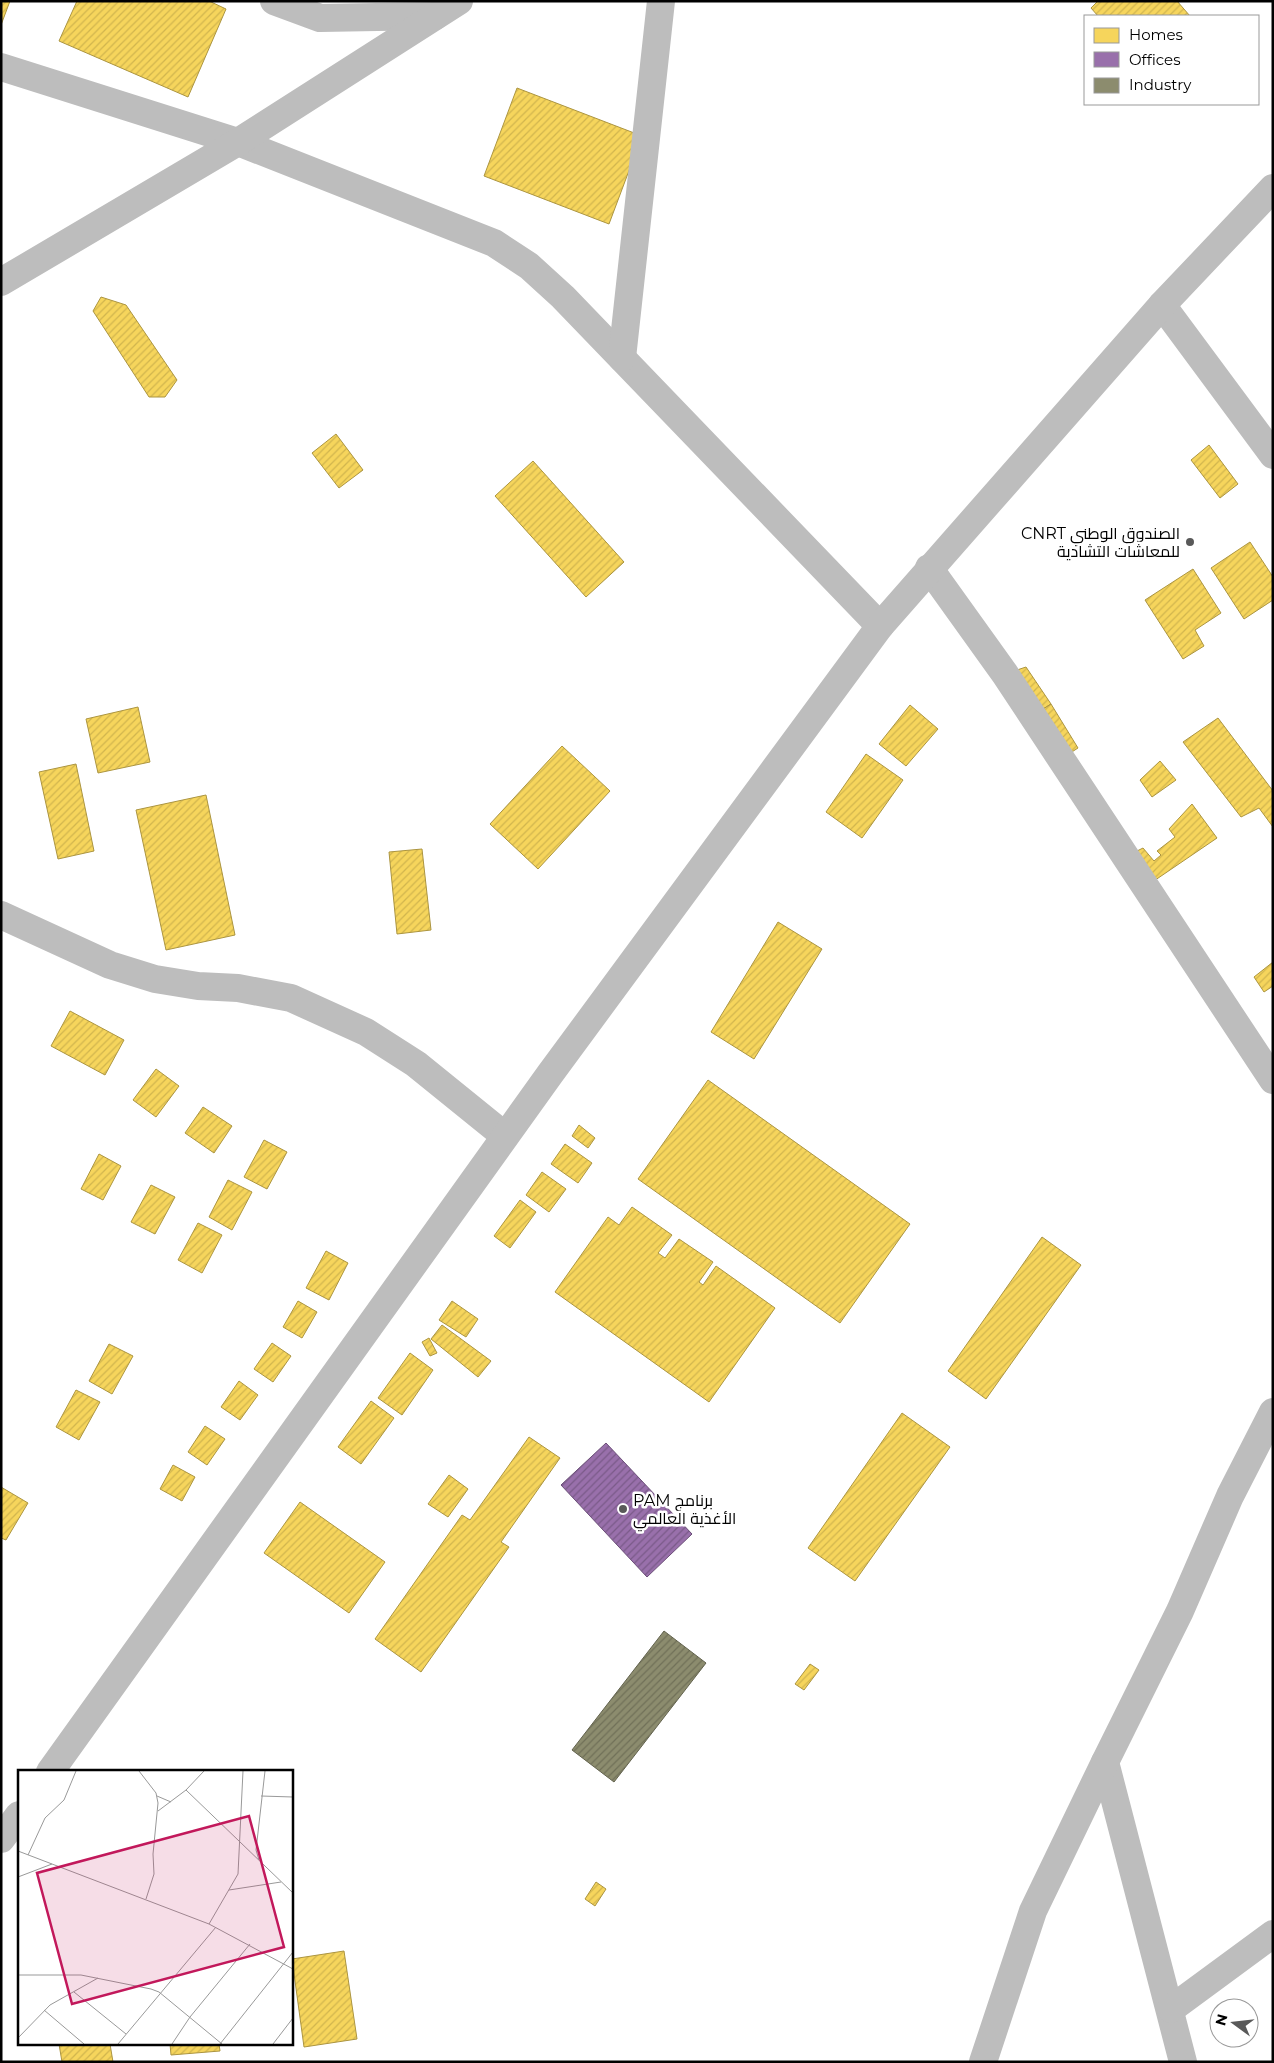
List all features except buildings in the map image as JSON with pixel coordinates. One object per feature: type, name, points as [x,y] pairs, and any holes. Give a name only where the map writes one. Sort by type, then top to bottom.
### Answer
[{"type":"main road","points":[[274,1],[320,18],[435,16]]},
{"type":"main road","points":[[1,282],[238,142],[459,1]]},
{"type":"main road","points":[[622,358],[661,1]]},
{"type":"main road","points":[[1,67],[238,142],[494,243],[529,266],[563,297],[880,626]]},
{"type":"main road","points":[[51,1770],[505,1136],[880,626],[1162,305],[1273,188]]},
{"type":"main road","points":[[1162,305],[1273,454]]},
{"type":"main road","points":[[930,568],[1005,674],[1273,1080]]},
{"type":"main road","points":[[1,915],[110,965],[155,979],[198,986],[238,988],[291,998],[366,1032],[416,1064],[505,1136]]},
{"type":"main road","points":[[983,2062],[1033,1911],[1180,1611],[1230,1496],[1273,1412]]},
{"type":"main road","points":[[1105,1762],[1171,2009],[1183,2062]]},
{"type":"main road","points":[[1,1839],[18,1816]]},
{"type":"main road","points":[[1171,2009],[1273,1934]]},
{"type":"place","name":"CNRT الصندوق الوطني للمعاشات التشادية","points":[[1190,542]]},
{"type":"place","name":"PAM برنامج الأغذية العالمي","points":[[623,1509]]}]
